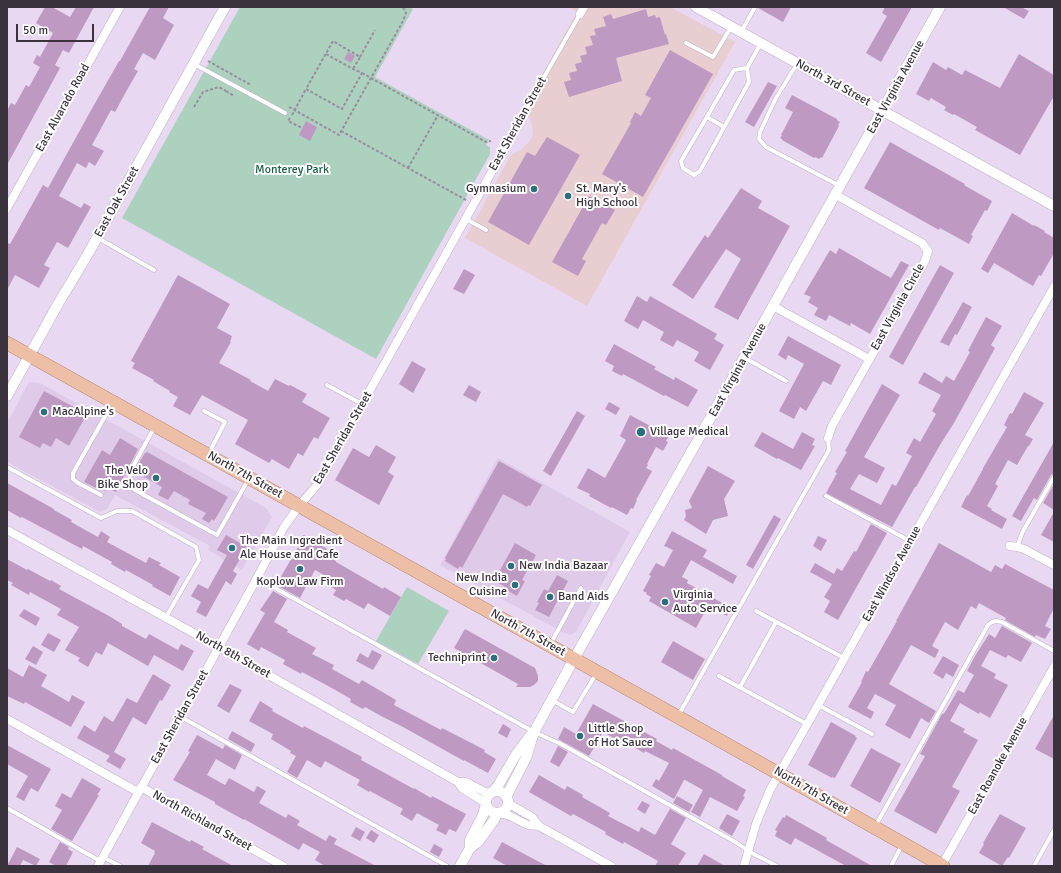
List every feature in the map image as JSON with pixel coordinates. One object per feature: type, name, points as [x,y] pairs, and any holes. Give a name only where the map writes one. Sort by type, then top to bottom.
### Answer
[{"type":"main road","name":"North 7th Street","points":[[7,343],[678,716],[943,866]]},
{"type":"street","name":"East Alvarado Road","points":[[7,208],[120,7]]},
{"type":"street","name":"East Oak Street","points":[[7,396],[58,304],[97,238],[225,7]]},
{"type":"street","name":"North 3rd Street","points":[[696,7],[1054,206]]},
{"type":"street","name":"East Virginia Avenue","points":[[492,793],[517,753],[534,732],[940,7]]},
{"type":"street","name":"East Sheridan Street","points":[[101,861],[284,527],[317,485],[527,107]]},
{"type":"street","name":"East Virginia Circle","points":[[828,438],[832,426],[925,261],[928,251],[922,243],[838,190]]},
{"type":"street","name":"East Windsor Avenue","points":[[744,866],[756,824],[766,797],[1054,287]]},
{"type":"street","points":[[773,306],[869,359]]},
{"type":"street","name":"North 8th Street","points":[[7,530],[219,647],[458,782],[462,788],[486,803]]},
{"type":"street","points":[[1013,547],[1027,551],[1054,565]]},
{"type":"street","name":"East Roanoke Avenue","points":[[943,866],[1054,667]]},
{"type":"street","name":"North Richland Street","points":[[7,719],[283,866]]},
{"type":"street","name":"East Virginia Avenue","points":[[507,798],[526,758],[534,732]]},
{"type":"street","name":"North 8th Street","points":[[458,782],[466,782],[485,792],[492,793]]},
{"type":"street","points":[[470,848],[470,840],[488,798],[492,793],[498,792],[504,794],[511,805],[532,817],[539,826],[611,866]]},
{"type":"street","points":[[460,866],[470,848],[478,842],[498,813],[503,811],[507,806],[507,798]]},
{"type":"street","points":[[486,803],[489,810],[493,812],[508,815],[528,825],[539,826]]},
{"type":"lane","points":[[741,32],[755,7]]},
{"type":"lane","name":"East Sheridan Street","points":[[527,107],[582,10]]},
{"type":"lane","points":[[686,42],[713,57],[731,26]]},
{"type":"lane","points":[[747,68],[734,70],[681,161],[683,168],[694,175],[700,171],[749,82],[747,68],[761,43]]},
{"type":"lane","points":[[797,63],[776,98],[760,132],[759,138],[766,147],[838,190]]},
{"type":"lane","points":[[194,64],[285,113]]},
{"type":"lane","points":[[707,117],[724,127]]},
{"type":"lane","points":[[466,219],[486,230]]},
{"type":"lane","points":[[97,238],[154,270]]},
{"type":"lane","points":[[744,358],[786,381]]},
{"type":"lane","points":[[326,385],[362,404]]},
{"type":"lane","points":[[101,495],[73,479],[73,473],[113,402]]},
{"type":"lane","points":[[204,411],[226,422],[208,455]]},
{"type":"lane","points":[[155,425],[131,470],[130,486],[134,490],[217,535],[249,478]]},
{"type":"lane","points":[[678,716],[829,450],[828,438]]},
{"type":"lane","points":[[7,467],[101,518],[116,511],[132,511],[196,546],[199,560],[166,618]]},
{"type":"lane","points":[[1013,547],[1054,477]]},
{"type":"lane","points":[[826,496],[910,542]]},
{"type":"lane","points":[[257,578],[534,732],[568,748],[777,866]]},
{"type":"lane","points":[[549,645],[582,588]]},
{"type":"lane","points":[[756,611],[844,659]]},
{"type":"lane","points":[[875,827],[988,625],[996,621],[1002,622],[1054,651]]},
{"type":"lane","points":[[740,687],[776,622]]},
{"type":"lane","points":[[552,700],[573,712],[597,672]]},
{"type":"lane","points":[[719,676],[807,724]]},
{"type":"lane","points":[[818,705],[872,734]]},
{"type":"lane","points":[[181,717],[448,866]]},
{"type":"lane","points":[[7,808],[101,861],[120,866]]},
{"type":"lane","points":[[1034,866],[1054,830]]},
{"type":"lane","points":[[891,866],[903,843]]},
{"type":"path","points":[[294,110],[339,135],[403,21],[406,13],[403,7]]},
{"type":"path","points":[[353,69],[375,30]]},
{"type":"path","points":[[302,128],[288,121],[333,41],[360,57]]},
{"type":"path","points":[[326,54],[486,142],[490,141]]},
{"type":"path","points":[[306,89],[342,109],[362,73]]},
{"type":"path","points":[[226,91],[235,76]]},
{"type":"path","points":[[194,107],[203,92],[218,87],[234,96]]},
{"type":"path","points":[[408,168],[438,116]]},
{"type":"path","points":[[341,131],[466,200]]},
{"type":"shaded area","name":"St. Mary's High School","points":[[573,7],[670,7],[735,42],[587,306],[465,238],[511,155],[521,150],[532,137],[533,131],[531,121],[527,115],[521,112],[577,12],[572,9]]},
{"type":"shaded area","points":[[29,382],[40,383],[266,508],[272,517],[242,570],[208,550],[210,546],[115,495],[107,509],[100,512],[7,462],[7,423]]},
{"type":"shaded area","points":[[498,458],[630,532],[576,632],[570,635],[440,565]]},
{"type":"green space","name":"Monterey Park","points":[[240,7],[409,7],[413,9],[375,77],[489,140],[486,145],[490,147],[490,154],[376,359],[122,218]]},
{"type":"green space","points":[[407,587],[449,611],[418,664],[376,641]]},
{"type":"building","points":[[45,7],[52,7],[70,17],[76,7],[94,7],[69,53],[63,50],[55,65],[60,68],[7,165],[7,111],[11,103],[15,105],[26,85],[29,87],[40,67],[33,63],[37,55],[40,57],[53,33],[36,23]]},
{"type":"building","points":[[150,7],[169,7],[163,18],[174,25],[155,60],[143,53],[134,69],[138,71],[115,112],[111,110],[92,145],[104,151],[95,166],[89,162],[86,168],[77,163],[59,196],[81,208],[84,203],[91,207],[68,248],[57,242],[44,265],[50,268],[39,288],[15,275],[7,290],[7,243],[10,244],[43,185],[48,188]]},
{"type":"building","points":[[758,7],[791,7],[783,22]]},
{"type":"building","points":[[885,7],[912,7],[881,62],[866,53],[887,16],[882,13]]},
{"type":"building","points":[[1003,7],[1021,7],[1029,11],[1024,19]]},
{"type":"building","points":[[646,9],[648,17],[655,15],[656,18],[660,17],[669,44],[616,58],[622,81],[569,97],[564,82],[571,80],[569,73],[577,71],[575,64],[582,62],[580,56],[587,54],[585,47],[593,45],[590,36],[596,35],[594,29],[606,26],[603,17],[611,14],[613,19]]},
{"type":"building","points":[[670,50],[713,74],[643,197],[602,174],[631,123],[630,122],[635,112],[641,116],[651,98],[645,95]]},
{"type":"building","points":[[348,52],[355,56],[351,63],[344,59]]},
{"type":"building","points":[[1019,54],[1054,75],[1054,96],[1020,155],[975,130],[977,127],[944,110],[946,107],[931,98],[929,101],[916,94],[933,62],[946,70],[948,67],[962,75],[965,70],[1000,88]]},
{"type":"building","points":[[768,82],[777,86],[754,127],[745,122]]},
{"type":"building","points":[[792,95],[840,122],[822,158],[814,158],[780,138],[793,112],[785,108]]},
{"type":"building","points":[[306,121],[317,127],[310,141],[299,135]]},
{"type":"building","name":"Gymnasium","points":[[547,137],[580,155],[529,245],[488,222],[527,152],[535,156]]},
{"type":"building","points":[[890,142],[992,201],[987,211],[985,210],[971,235],[973,236],[969,244],[940,228],[939,230],[864,188]]},
{"type":"building","points":[[741,188],[762,201],[758,208],[790,226],[738,320],[714,307],[741,259],[726,249],[693,299],[672,285],[705,235],[708,238]]},
{"type":"building","points":[[589,196],[615,210],[606,225],[602,223],[582,259],[586,261],[578,276],[552,262]]},
{"type":"building","points":[[1012,213],[1045,231],[1044,232],[1054,238],[1054,253],[1041,276],[1039,275],[1033,286],[994,263],[988,273],[981,269]]},
{"type":"building","points":[[839,248],[891,278],[901,261],[909,265],[870,334],[851,323],[850,326],[829,315],[826,321],[814,315],[818,308],[808,302],[811,297],[804,294],[830,250],[836,254]]},
{"type":"building","points":[[940,265],[954,273],[903,365],[889,357]]},
{"type":"building","points":[[464,269],[475,275],[464,294],[453,289]]},
{"type":"building","points":[[178,275],[230,304],[217,328],[232,336],[231,342],[219,363],[268,391],[275,379],[289,386],[290,385],[307,394],[302,402],[330,418],[318,439],[314,437],[303,456],[298,453],[289,469],[272,459],[269,463],[235,444],[248,420],[202,395],[190,415],[173,406],[178,397],[153,381],[154,380],[132,368],[135,363],[131,361]]},
{"type":"building","points":[[637,296],[647,302],[650,296],[717,334],[714,339],[724,345],[710,370],[694,361],[699,352],[677,340],[673,347],[660,340],[664,332],[643,320],[638,329],[624,321]]},
{"type":"building","points":[[963,302],[972,307],[957,335],[955,334],[949,346],[940,342]]},
{"type":"building","points":[[986,317],[1002,326],[991,345],[995,348],[954,423],[892,527],[826,493],[837,473],[835,472],[847,452],[845,451],[882,384],[900,395],[864,457],[885,468],[877,483],[859,474],[850,489],[881,505],[892,484],[896,486],[912,456],[906,453],[914,438],[920,442],[936,414],[932,411],[941,395],[918,383],[924,372],[942,383],[946,376],[954,381],[970,352],[968,351]]},
{"type":"building","points":[[788,336],[841,365],[831,385],[823,381],[806,411],[800,407],[794,419],[779,411],[804,364],[788,355],[786,360],[778,355]]},
{"type":"building","points":[[614,344],[656,367],[654,369],[674,380],[675,377],[698,390],[688,407],[623,374],[622,376],[612,371],[614,366],[605,361]]},
{"type":"building","points":[[412,361],[426,369],[413,393],[399,384]]},
{"type":"building","points":[[469,385],[481,392],[476,402],[463,395]]},
{"type":"building","points":[[44,391],[87,414],[69,446],[56,438],[51,447],[43,443],[40,448],[19,437]]},
{"type":"building","points":[[1024,392],[1044,403],[1025,435],[1033,439],[1017,465],[1008,460],[995,484],[998,486],[987,506],[1007,519],[1002,529],[961,507],[1007,427],[1004,425],[1010,413],[1012,414]]},
{"type":"building","points":[[609,402],[620,408],[616,415],[605,409]]},
{"type":"building","points":[[577,411],[585,416],[551,476],[543,471]]},
{"type":"building","points":[[630,415],[669,436],[666,441],[668,442],[663,451],[656,447],[646,468],[652,471],[636,500],[633,509],[631,508],[627,515],[612,507],[611,508],[589,496],[590,494],[577,488],[588,468],[605,478],[626,440],[620,436]]},
{"type":"building","points":[[762,432],[793,449],[802,432],[815,439],[812,445],[815,446],[801,470],[754,446]]},
{"type":"building","points":[[120,438],[138,449],[116,492],[108,488],[106,491],[100,490],[84,482],[102,450],[110,455]]},
{"type":"building","points":[[1054,442],[1054,474],[1051,475],[1037,500],[1034,498],[1021,521],[1012,516]]},
{"type":"building","points":[[376,445],[396,457],[388,472],[394,476],[379,505],[335,480],[353,448],[369,457]]},
{"type":"building","points":[[147,452],[228,497],[214,521],[212,519],[209,523],[202,519],[206,513],[188,504],[190,500],[174,491],[168,500],[158,495],[162,487],[134,471]]},
{"type":"building","points":[[499,461],[542,485],[530,506],[528,505],[527,507],[503,494],[462,568],[460,566],[458,569],[445,561],[445,558]]},
{"type":"building","points":[[708,466],[735,481],[724,499],[728,516],[713,520],[706,534],[684,520],[686,516],[685,510],[692,508],[689,501]]},
{"type":"building","points":[[7,483],[54,509],[72,520],[71,522],[98,537],[101,531],[110,537],[107,542],[146,563],[149,557],[161,563],[159,565],[180,577],[170,596],[126,570],[125,572],[111,564],[112,562],[83,546],[82,549],[7,510]]},
{"type":"building","points":[[1054,484],[1054,510],[1043,503]]},
{"type":"building","points":[[1054,512],[1054,542],[1041,535]]},
{"type":"building","points":[[774,515],[781,519],[753,569],[746,565]]},
{"type":"building","points":[[871,524],[887,533],[838,620],[824,612],[830,601],[824,597],[832,584],[810,572],[815,563],[834,574],[837,568],[842,571],[854,551],[856,552]]},
{"type":"building","points":[[672,531],[707,550],[703,557],[737,576],[733,584],[691,560],[682,577],[688,580],[687,583],[731,608],[727,616],[708,606],[696,628],[649,601],[651,597],[643,591],[651,576],[649,575],[656,563],[664,567],[673,550],[664,546]]},
{"type":"building","points":[[226,535],[247,547],[233,571],[237,574],[231,585],[226,581],[206,617],[196,612],[201,602],[191,596],[198,584],[208,589],[227,555],[217,550]]},
{"type":"building","points":[[304,535],[327,549],[324,554],[336,562],[383,589],[384,587],[401,597],[390,616],[368,603],[364,609],[346,599],[344,601],[333,595],[336,590],[331,587],[333,580],[315,570],[300,598],[276,585],[300,544],[298,538]]},
{"type":"building","points":[[818,536],[827,540],[821,551],[813,546]]},
{"type":"building","points":[[515,543],[536,555],[522,580],[525,581],[517,596],[503,588],[504,586],[494,581]]},
{"type":"building","points":[[939,543],[991,572],[995,565],[1002,569],[1005,564],[1054,590],[1054,608],[1045,626],[1051,629],[1045,639],[1036,635],[1035,637],[979,603],[976,609],[971,606],[958,630],[945,622],[932,646],[939,650],[935,658],[911,645],[889,684],[936,711],[929,723],[921,718],[910,739],[885,725],[896,705],[875,694],[867,708],[874,712],[871,719],[848,707],[862,682],[866,671],[868,672]]},
{"type":"building","points":[[7,559],[50,581],[51,580],[61,586],[59,589],[109,616],[122,624],[122,626],[146,639],[149,634],[178,650],[181,644],[194,651],[183,671],[154,655],[148,666],[108,643],[102,655],[96,652],[88,667],[78,661],[80,658],[65,650],[79,627],[57,615],[61,609],[30,592],[29,595],[11,585],[13,583],[7,580]]},
{"type":"building","name":"Band Aids","points":[[557,575],[568,581],[549,617],[535,610],[539,603],[537,602],[544,589],[548,591]]},
{"type":"building","points":[[273,591],[287,599],[274,622],[288,630],[287,632],[316,648],[312,654],[334,665],[332,669],[359,684],[362,680],[396,700],[394,705],[441,730],[442,728],[485,750],[484,752],[496,759],[488,773],[365,707],[363,709],[350,702],[351,699],[302,672],[301,674],[283,664],[285,660],[261,647],[259,651],[247,644],[265,613],[260,610]]},
{"type":"building","points":[[24,609],[40,618],[36,626],[19,616]]},
{"type":"building","points":[[1002,626],[1032,643],[1021,662],[1008,655],[1006,658],[990,650],[981,666],[996,674],[994,678],[1008,685],[990,718],[980,712],[979,714],[960,703],[950,721],[965,729],[963,732],[978,740],[952,787],[960,791],[936,834],[894,811],[925,756],[920,754],[942,714],[945,712],[958,690],[964,693],[974,675],[967,671],[975,656],[989,634],[995,638]]},
{"type":"building","name":"Techniprint","points":[[465,629],[535,668],[538,681],[530,687],[516,687],[518,684],[454,648]]},
{"type":"building","points":[[48,633],[61,640],[54,652],[41,645]]},
{"type":"building","points":[[673,641],[705,659],[693,680],[661,662]]},
{"type":"building","points":[[33,646],[43,652],[36,665],[25,659]]},
{"type":"building","points":[[372,650],[382,655],[373,670],[356,661],[360,653],[368,658]]},
{"type":"building","points":[[943,656],[959,665],[953,677],[946,673],[943,679],[933,673]]},
{"type":"building","points":[[29,665],[47,675],[41,686],[69,702],[72,695],[85,702],[71,727],[25,702],[24,704],[7,696],[7,668],[23,677]]},
{"type":"building","points":[[153,674],[171,685],[162,701],[160,700],[146,725],[133,717],[114,752],[126,759],[120,769],[106,761],[110,756],[77,738],[84,725],[95,732],[104,716],[113,722],[127,698],[137,703]]},
{"type":"building","points":[[230,684],[242,690],[229,713],[217,706]]},
{"type":"building","points":[[260,701],[273,709],[272,711],[303,728],[304,726],[362,757],[361,760],[431,798],[432,796],[466,814],[456,832],[449,829],[446,835],[436,830],[439,825],[417,813],[412,821],[400,814],[403,809],[357,785],[360,780],[325,761],[321,768],[307,760],[297,778],[287,772],[296,756],[290,753],[291,751],[271,739],[273,734],[249,721]]},
{"type":"building","points":[[593,704],[657,739],[656,741],[672,750],[673,748],[746,790],[743,796],[745,797],[737,811],[710,797],[700,817],[691,812],[703,790],[684,780],[674,799],[652,786],[656,779],[659,781],[669,763],[645,751],[644,753],[627,743],[626,745],[603,732],[589,756],[558,739],[564,727],[576,734]]},
{"type":"building","points":[[1054,715],[1054,759],[1035,749]]},
{"type":"building","points":[[831,722],[857,738],[835,778],[832,778],[808,765]]},
{"type":"building","points":[[503,724],[511,729],[507,738],[498,733]]},
{"type":"building","points":[[232,731],[255,744],[251,752],[228,739]]},
{"type":"building","points":[[197,735],[223,749],[225,745],[242,755],[235,770],[216,759],[207,775],[225,785],[229,778],[254,792],[257,786],[266,791],[259,803],[286,818],[288,814],[300,821],[297,825],[326,841],[329,835],[337,839],[334,844],[376,866],[325,866],[315,860],[320,852],[303,843],[299,850],[173,780],[190,752],[188,751]]},
{"type":"building","points":[[7,745],[51,769],[38,792],[31,788],[24,801],[16,797],[28,776],[7,764]]},
{"type":"building","points":[[558,746],[568,752],[559,767],[550,762]]},
{"type":"building","points":[[871,748],[901,764],[880,803],[850,786]]},
{"type":"building","points":[[539,775],[565,790],[567,786],[583,795],[582,797],[610,813],[608,816],[639,832],[641,827],[655,835],[670,809],[686,818],[671,844],[686,853],[678,866],[655,866],[658,861],[624,842],[623,844],[605,834],[606,832],[573,814],[571,816],[529,792]]},
{"type":"building","points":[[82,778],[101,789],[72,841],[51,829],[62,810],[55,806],[62,793],[71,798]]},
{"type":"building","points":[[677,796],[693,805],[689,812],[673,803]]},
{"type":"building","points":[[642,801],[650,805],[645,814],[637,809]]},
{"type":"building","points":[[727,814],[740,821],[732,836],[719,828]]},
{"type":"building","points":[[1000,814],[1026,828],[1009,858],[1008,857],[1002,866],[979,853],[984,844],[983,843]]},
{"type":"building","points":[[786,815],[872,866],[846,866],[795,838],[791,845],[775,836],[777,831],[775,830],[783,817],[785,818]]},
{"type":"building","points":[[152,822],[190,842],[191,840],[204,847],[202,849],[233,866],[148,866],[155,851],[141,843]]},
{"type":"building","points":[[356,827],[365,832],[360,841],[351,836]]},
{"type":"building","points":[[371,830],[379,835],[374,843],[366,838]]},
{"type":"building","points":[[60,842],[69,847],[68,849],[73,852],[66,866],[56,866],[49,862]]},
{"type":"building","points":[[502,842],[547,866],[507,866],[493,858]]},
{"type":"building","points":[[434,844],[443,849],[439,857],[430,852]]},
{"type":"building","points":[[17,847],[40,859],[36,866],[23,860],[20,866],[7,866]]},
{"type":"building","points":[[704,854],[725,866],[697,866]]},
{"type":"place","name":"Gymnasium","points":[[534,189]]},
{"type":"place","name":"St. Mary's High School","points":[[568,196]]},
{"type":"place","name":"MacAlpine's","points":[[44,412]]},
{"type":"place","name":"Village Medical","points":[[641,432]]},
{"type":"place","name":"The Velo Bike Shop","points":[[156,478]]},
{"type":"place","name":"The Main Ingredient Ale House and Cafe","points":[[232,548]]},
{"type":"place","name":"New India Bazaar","points":[[511,566]]},
{"type":"place","name":"Koplow Law Firm","points":[[300,569]]},
{"type":"place","name":"New India Cuisine","points":[[515,585]]},
{"type":"place","name":"Band Aids","points":[[550,597]]},
{"type":"place","name":"Virginia Auto Service","points":[[665,602]]},
{"type":"place","name":"Techniprint","points":[[494,658]]},
{"type":"place","name":"Little Shop of Hot Sauce","points":[[580,736]]}]
